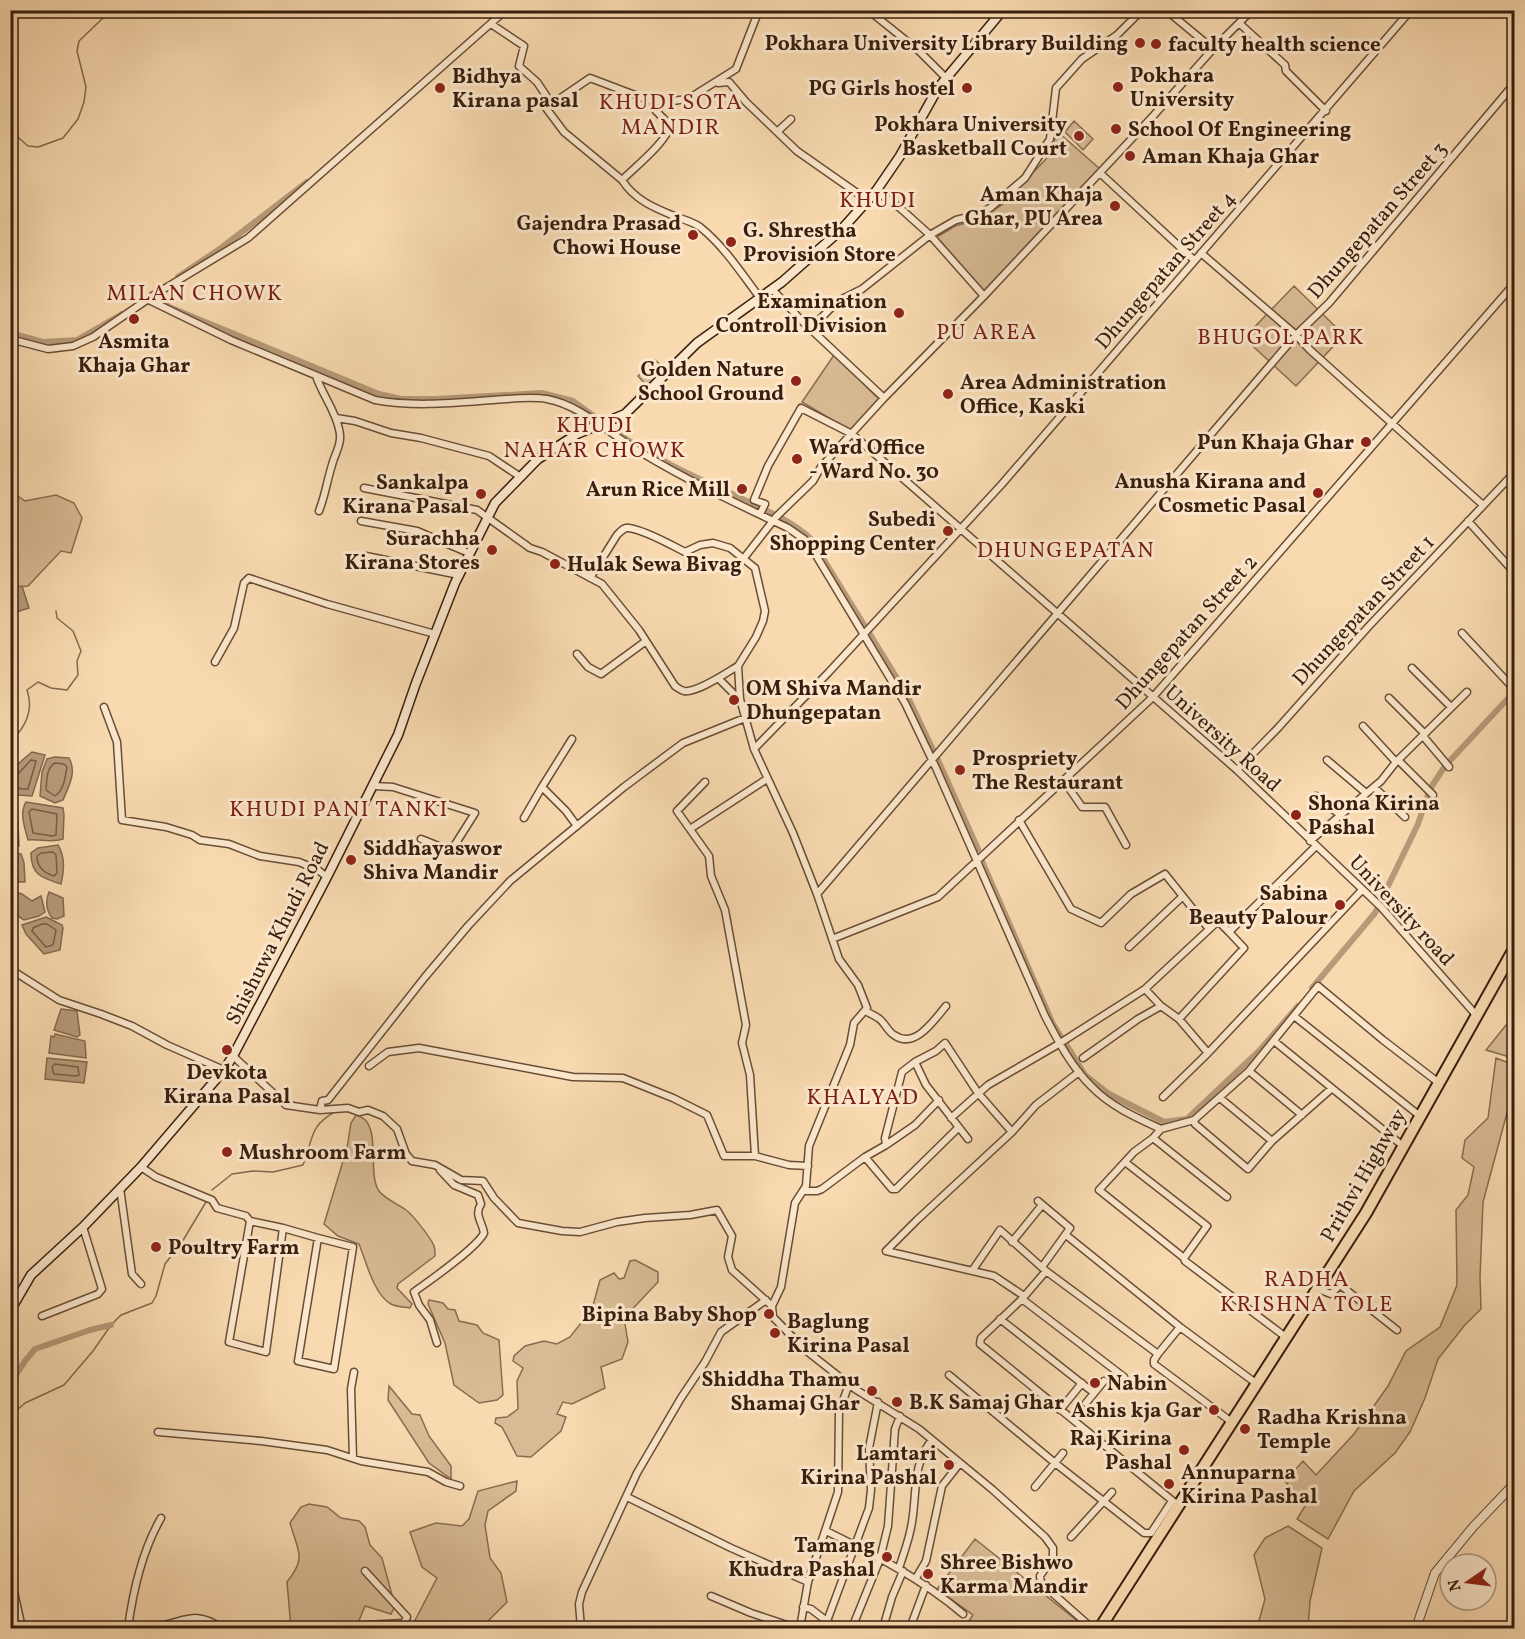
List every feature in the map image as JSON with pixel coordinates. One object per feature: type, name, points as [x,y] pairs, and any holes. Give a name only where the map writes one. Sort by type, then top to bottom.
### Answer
[{"type":"highway","name":"Prithvi Highway","points":[[1100,1629],[1175,1503],[1233,1423],[1366,1213],[1515,949]]},
{"type":"main road","name":"Shishuwa Khudi Road","points":[[10,1311],[31,1275],[83,1227],[141,1167],[224,1070],[233,1056],[374,786],[398,735],[459,575],[495,503],[538,459],[577,434],[625,414],[697,343],[772,289],[842,229],[876,191],[900,156],[932,98],[946,78],[1003,10]]},
{"type":"street","points":[[10,339],[48,349],[73,346],[93,337],[248,238],[506,10]]},
{"type":"street","points":[[759,10],[736,69],[688,99],[664,102],[648,100],[591,78],[549,101],[546,108],[564,132],[622,180],[636,198],[698,225],[727,255],[760,298]]},
{"type":"street","points":[[868,10],[918,50],[946,78]]},
{"type":"street","points":[[810,329],[838,301],[862,290],[930,235],[956,220],[977,215],[990,208],[1025,178],[1050,139],[1056,88],[1082,59],[1117,35],[1142,10]]},
{"type":"street","points":[[1166,10],[1213,49]]},
{"type":"street","points":[[744,558],[773,520],[813,481],[821,467],[884,398],[984,296],[1252,10]]},
{"type":"street","name":"Dhungepatan Street 4","points":[[754,749],[867,631],[1002,484],[1411,10]]},
{"type":"street","points":[[1239,22],[1285,65],[1286,71],[1326,111]]},
{"type":"street","points":[[491,24],[524,46],[519,66],[537,82],[549,101]]},
{"type":"street","points":[[729,82],[731,72]]},
{"type":"street","points":[[715,84],[729,82]]},
{"type":"street","points":[[729,82],[797,152],[867,200]]},
{"type":"street","name":"Dhungepatan Street 3","points":[[817,894],[1296,335],[1329,303],[1515,84]]},
{"type":"street","points":[[622,180],[670,129],[670,125],[648,100]]},
{"type":"street","points":[[656,111],[664,102]]},
{"type":"street","points":[[777,132],[791,118]]},
{"type":"street","points":[[1100,172],[1194,260]]},
{"type":"street","points":[[876,191],[900,208],[930,235],[984,296]]},
{"type":"street","points":[[1201,253],[1296,335],[1483,505]]},
{"type":"street","name":"Dhungepatan Street 2","points":[[832,939],[938,897],[1153,697],[1515,284]]},
{"type":"street","points":[[772,289],[810,329],[884,398]]},
{"type":"street","points":[[149,300],[231,340],[375,400],[396,404],[430,405],[532,397],[561,402],[603,422],[611,434],[643,454],[773,520],[804,539],[867,631],[895,685],[932,759],[1045,1016],[1060,1044],[1092,1088],[1113,1103],[1161,1129]]},
{"type":"street","points":[[316,376],[336,418],[340,432],[339,447],[319,511]]},
{"type":"street","name":"University Road","points":[[760,514],[765,504],[754,500],[768,466],[801,408],[852,434],[1237,770],[1299,831]]},
{"type":"street","points":[[336,418],[489,456],[519,476]]},
{"type":"street","name":"Dhungepatan Street 1","points":[[1237,770],[1278,728],[1369,626],[1515,473]]},
{"type":"street","points":[[1507,481],[1515,489]]},
{"type":"street","points":[[364,488],[477,510],[530,548],[543,552],[590,578],[602,584],[646,641],[675,686],[681,691],[687,691],[718,678],[738,666],[763,621],[765,611],[755,568],[730,548],[713,543],[700,545],[685,552],[657,538],[629,528],[622,529],[590,578]]},
{"type":"street","points":[[361,521],[417,531],[469,553]]},
{"type":"street","points":[[1468,521],[1515,572]]},
{"type":"street","points":[[366,556],[459,575]]},
{"type":"street","points":[[215,662],[234,628],[244,583],[249,578],[327,604],[435,634]]},
{"type":"street","points":[[1462,633],[1515,689]]},
{"type":"street","points":[[577,654],[588,668],[601,674],[646,641]]},
{"type":"street","points":[[738,666],[740,699],[754,749],[793,833],[839,958],[858,984],[866,1001],[866,1011]]},
{"type":"street","points":[[1412,668],[1451,707]]},
{"type":"street","points":[[718,678],[740,699]]},
{"type":"street","points":[[1229,932],[1340,815],[1381,781],[1397,761],[1467,692]]},
{"type":"street","points":[[1389,698],[1424,735],[1449,767]]},
{"type":"street","points":[[104,707],[117,742],[122,820],[166,827],[192,835],[200,840],[229,844],[260,856],[299,862],[318,870],[327,878]]},
{"type":"street","points":[[320,1110],[322,1101],[328,1100],[424,977],[510,881],[624,787],[683,743],[745,718]]},
{"type":"street","points":[[1363,726],[1433,795]]},
{"type":"street","points":[[524,818],[572,739]]},
{"type":"street","points":[[1327,760],[1366,793]]},
{"type":"street","points":[[690,829],[767,779]]},
{"type":"street","points":[[1064,781],[1082,807],[1105,807],[1126,844]]},
{"type":"street","points":[[705,782],[677,811],[709,856],[711,876],[725,910],[746,1025],[742,1043],[750,1075],[755,1156]]},
{"type":"street","points":[[374,786],[393,787],[475,813],[451,851],[421,839]]},
{"type":"street","points":[[542,787],[566,811],[577,826]]},
{"type":"street","points":[[1374,787],[1405,817]]},
{"type":"street","points":[[1316,796],[1340,815]]},
{"type":"street","points":[[1019,820],[1071,909],[1101,923],[1131,894],[1165,874],[1209,929]]},
{"type":"street","name":"University road","points":[[1299,831],[1381,907],[1477,1016]]},
{"type":"street","points":[[1163,1097],[1208,1053],[1362,890]]},
{"type":"street","points":[[1129,947],[1182,897]]},
{"type":"street","points":[[951,1118],[978,1093],[1145,989],[1218,921],[1244,948],[1179,1019]]},
{"type":"street","points":[[10,969],[59,1000],[132,1026],[167,1045],[224,1070]]},
{"type":"street","points":[[1287,1338],[1185,1261],[1099,1190],[1134,1152],[1161,1129],[1194,1120],[1249,1071],[1318,986],[1383,1040],[1440,1083]]},
{"type":"street","points":[[1145,989],[1161,1006],[1179,1019],[1208,1053]]},
{"type":"street","points":[[866,1011],[878,1018],[891,1034],[900,1039],[910,1040],[924,1031],[946,1006]]},
{"type":"street","points":[[1083,1058],[1161,1006]]},
{"type":"street","points":[[866,1011],[860,1014],[854,1023],[850,1045],[809,1146],[808,1169],[802,1191],[795,1203],[783,1278],[772,1306],[773,1317],[804,1349],[849,1384],[900,1416],[932,1440],[1045,1537],[1053,1548],[1053,1557],[1040,1576],[1041,1583],[1092,1629]]},
{"type":"street","points":[[1293,1016],[1420,1116]]},
{"type":"street","points":[[1274,1041],[1403,1146]]},
{"type":"street","points":[[886,1145],[885,1138],[902,1072],[915,1062],[926,1058],[945,1043],[978,1093],[1012,1132]]},
{"type":"street","points":[[369,1066],[388,1052],[419,1048],[573,1077],[623,1078],[673,1098],[707,1115],[724,1156],[755,1156],[808,1169]]},
{"type":"street","points":[[233,1056],[286,1105],[320,1110],[348,1108],[359,1112],[368,1110],[383,1116],[397,1129],[406,1154],[412,1161],[435,1165],[461,1180],[483,1181],[494,1198],[518,1223],[580,1232],[627,1221],[717,1210],[732,1236],[728,1257],[732,1270],[772,1306]]},
{"type":"street","points":[[915,1062],[926,1085],[968,1138]]},
{"type":"street","points":[[1249,1071],[1302,1115]]},
{"type":"street","points":[[1079,1072],[1036,1105],[1012,1132],[886,1251],[994,1276],[1124,1377]]},
{"type":"street","points":[[1194,1120],[1195,1124],[1248,1169],[1272,1141],[1331,1089]]},
{"type":"street","points":[[1220,1098],[1272,1141]]},
{"type":"street","points":[[802,1191],[822,1189],[865,1157],[915,1125],[939,1100]]},
{"type":"street","points":[[865,1157],[892,1189],[896,1188],[958,1128]]},
{"type":"street","points":[[1153,1138],[1227,1197]]},
{"type":"street","points":[[1125,1162],[1207,1226],[1184,1258]]},
{"type":"street","points":[[435,1165],[454,1185],[478,1195],[481,1204],[477,1210],[478,1218],[484,1233],[481,1239],[414,1292],[419,1305],[430,1320],[437,1343]]},
{"type":"street","points":[[141,1167],[156,1177],[212,1200],[217,1208],[246,1216],[250,1221],[283,1228],[353,1247],[334,1369],[298,1361],[318,1238]]},
{"type":"street","points":[[120,1188],[132,1274],[141,1284]]},
{"type":"street","points":[[949,1375],[1144,1533],[1149,1534],[1175,1503],[981,1346],[979,1341],[981,1338],[1023,1297],[1070,1228],[1040,1203],[1012,1242]]},
{"type":"street","points":[[250,1221],[230,1342],[266,1352],[283,1228]]},
{"type":"street","points":[[42,1316],[98,1294],[102,1289],[83,1227]]},
{"type":"street","points":[[972,1271],[1000,1230],[1044,1269],[1158,1354]]},
{"type":"street","points":[[1066,1235],[1180,1327],[1257,1384]]},
{"type":"street","points":[[1318,1289],[1331,1294],[1340,1285],[1397,1330]]},
{"type":"street","points":[[581,1629],[579,1604],[582,1592],[655,1442],[721,1332],[766,1300]]},
{"type":"street","points":[[1000,1319],[1095,1393]]},
{"type":"street","points":[[1180,1327],[1158,1354],[1154,1365],[1233,1423]]},
{"type":"street","points":[[354,1372],[351,1389],[354,1458]]},
{"type":"street","points":[[1086,1403],[1104,1381]]},
{"type":"street","points":[[1060,1410],[1082,1383]]},
{"type":"street","points":[[711,1596],[773,1622],[798,1629],[808,1582],[838,1492],[839,1412],[849,1384]]},
{"type":"street","points":[[827,1621],[869,1508],[871,1490],[869,1448],[878,1402]]},
{"type":"street","points":[[852,1629],[880,1559],[888,1526],[895,1429],[900,1416]]},
{"type":"street","points":[[158,1432],[261,1441],[327,1450],[354,1458],[428,1472],[446,1482],[460,1486]]},
{"type":"street","points":[[883,1629],[912,1523],[918,1464],[924,1449],[932,1440]]},
{"type":"street","points":[[1035,1488],[1062,1454]]},
{"type":"street","points":[[916,1578],[926,1561],[942,1486],[960,1463]]},
{"type":"street","points":[[1416,1629],[1435,1574],[1473,1527],[1515,1484]]},
{"type":"street","points":[[1071,1537],[1112,1492]]},
{"type":"street","points":[[627,1497],[731,1548],[808,1582]]},
{"type":"street","points":[[161,1518],[150,1537],[134,1592],[129,1629],[171,1626],[187,1618],[204,1617],[222,1629]]},
{"type":"street","points":[[826,1531],[916,1578],[963,1614]]},
{"type":"street","points":[[14,1558],[12,1583],[24,1629],[62,1629]]},
{"type":"street","points":[[363,1629],[365,1625],[404,1623],[406,1617],[365,1571]]},
{"type":"street","points":[[910,1629],[926,1585]]},
{"type":"street","points":[[803,1607],[811,1610],[836,1629]]},
{"type":"shaded area","name":"Pokhara University Basketball Court","points":[[1074,121],[1093,139],[1083,150],[1065,132]]},
{"type":"shaded area","points":[[1058,132],[1100,169],[984,292],[937,237],[955,226],[980,219],[1003,204],[1046,159]]},
{"type":"shaded area","name":"BHUGOL PARK","points":[[1294,286],[1344,335],[1296,386],[1244,338]]},
{"type":"shaded area","points":[[834,355],[879,399],[851,431],[802,402]]},
{"type":"shaded area","points":[[655,360],[665,368],[647,386],[638,376]]},
{"type":"shaded area","points":[[10,487],[12,492],[25,501],[56,495],[74,503],[82,518],[71,553],[61,551],[28,586],[11,588]]},
{"type":"shaded area","points":[[1514,1015],[1514,1049],[1510,1057],[1486,1050]]},
{"type":"shaded area","points":[[1496,1058],[1509,1063],[1514,1087],[1483,1202],[1481,1309],[1464,1326],[1438,1359],[1425,1398],[1410,1432],[1395,1453],[1354,1491],[1328,1539],[1297,1519],[1305,1506],[1285,1481],[1303,1461],[1316,1475],[1354,1434],[1388,1386],[1406,1351],[1440,1327],[1457,1285],[1456,1210],[1468,1195],[1474,1167],[1462,1158],[1465,1140],[1488,1118]]},
{"type":"shaded area","points":[[356,1115],[364,1119],[370,1127],[375,1183],[379,1191],[417,1221],[434,1247],[435,1256],[398,1284],[397,1288],[412,1304],[410,1308],[395,1306],[385,1300],[375,1286],[359,1244],[338,1236],[324,1224],[347,1148],[351,1123]]},
{"type":"shaded area","points":[[635,1260],[658,1272],[658,1282],[624,1318],[628,1342],[622,1359],[601,1367],[605,1388],[572,1404],[563,1402],[557,1414],[566,1417],[561,1431],[531,1457],[517,1456],[502,1427],[495,1423],[496,1418],[507,1417],[518,1409],[517,1381],[523,1368],[513,1361],[514,1356],[525,1346],[544,1341],[557,1344],[570,1337],[592,1309],[600,1280],[614,1273],[619,1279],[624,1278],[630,1261]]},
{"type":"shaded area","points":[[429,1300],[443,1303],[448,1309],[455,1310],[459,1321],[477,1325],[483,1333],[499,1340],[503,1395],[497,1400],[479,1403],[454,1385],[445,1343],[428,1304]]},
{"type":"shaded area","points":[[389,1386],[412,1414],[420,1415],[429,1436],[451,1466],[451,1479],[429,1463],[388,1400]]},
{"type":"shaded area","points":[[517,1481],[516,1491],[488,1511],[485,1525],[490,1558],[501,1573],[507,1602],[481,1628],[411,1628],[437,1578],[422,1567],[410,1532],[436,1523],[462,1526],[469,1519],[478,1491]]},
{"type":"shaded area","points":[[309,1504],[327,1507],[341,1518],[359,1521],[365,1527],[370,1545],[382,1558],[395,1606],[391,1614],[365,1606],[356,1628],[291,1628],[287,1582],[297,1566],[299,1554],[290,1523],[301,1507]]},
{"type":"shaded area","points":[[1288,1526],[1322,1548],[1310,1601],[1308,1628],[1257,1628],[1265,1599],[1254,1555],[1265,1538]]},
{"type":"shaded area","points":[[975,1539],[1085,1627],[964,1628],[973,1615],[937,1589]]},
{"type":"water","points":[[22,586],[29,608],[16,612],[11,602],[11,588]]},
{"type":"water","points":[[32,752],[45,755],[32,796],[18,795],[11,788],[13,771]]},
{"type":"water","points":[[69,758],[72,768],[71,779],[63,800],[55,803],[40,796],[42,772],[47,759]]},
{"type":"water","points":[[26,802],[63,808],[63,839],[28,840],[23,816]]},
{"type":"water","points":[[11,804],[17,805],[19,846],[11,847]]},
{"type":"water","points":[[58,845],[63,864],[61,884],[48,880],[35,871],[31,853],[38,848]]},
{"type":"water","points":[[11,852],[21,854],[25,882],[11,882]]},
{"type":"water","points":[[15,892],[32,901],[41,896],[45,912],[24,920],[16,915],[11,898]]},
{"type":"water","points":[[49,892],[63,898],[64,916],[57,919],[50,915],[47,909]]},
{"type":"water","points":[[46,917],[62,925],[63,928],[60,950],[44,954],[26,934],[22,925]]},
{"type":"water","points":[[61,1009],[77,1011],[80,1035],[77,1037],[54,1030]]},
{"type":"water","points":[[55,1034],[85,1041],[86,1058],[49,1053],[51,1036],[54,1037]]},
{"type":"water","points":[[47,1058],[87,1062],[84,1083],[45,1079]]},
{"type":"waterway","points":[[10,134],[12,132],[28,146],[38,147],[63,138],[78,119],[84,102],[86,87],[77,51],[79,41],[103,18],[126,10]]},
{"type":"waterway","points":[[178,277],[221,248],[307,182]]},
{"type":"waterway","points":[[151,295],[169,307],[379,394],[401,399],[435,399],[542,393],[573,401],[606,425]]},
{"type":"waterway","points":[[10,333],[43,342],[77,340],[122,314]]},
{"type":"waterway","points":[[614,431],[670,465],[783,519],[811,539],[905,691],[935,754]]},
{"type":"waterway","points":[[10,742],[24,725],[29,712],[27,690],[38,682],[51,688],[67,690],[78,675],[77,661],[81,651],[73,631],[57,618],[56,611]]},
{"type":"waterway","points":[[1312,988],[1375,913],[1418,824],[1430,789],[1445,766],[1514,692]]},
{"type":"waterway","points":[[937,758],[978,849]]},
{"type":"waterway","points":[[981,859],[1053,1024],[1063,1040]]},
{"type":"waterway","points":[[1066,1044],[1085,1075],[1109,1094],[1164,1122],[1187,1119],[1260,1050],[1298,1006]]},
{"type":"waterway","points":[[212,1190],[232,1174],[253,1171],[273,1172],[303,1165],[316,1128],[336,1111]]},
{"type":"waterway","points":[[10,1416],[25,1403],[64,1385],[121,1315],[152,1303],[165,1264],[182,1242],[206,1202]]},
{"type":"waterway","points":[[10,1384],[35,1349],[111,1325]]},
{"type":"waterway","points":[[10,1354],[16,1361],[18,1373]]},
{"type":"place","name":"Pokhara University Library Building","points":[[1140,43]]},
{"type":"place","name":"faculty health science","points":[[1156,44]]},
{"type":"place","name":"Pokhara University","points":[[1118,87]]},
{"type":"place","name":"Bidhya Kirana pasal","points":[[440,88]]},
{"type":"place","name":"PG Girls hostel","points":[[967,88]]},
{"type":"place","name":"School Of Engineering","points":[[1116,129]]},
{"type":"place","name":"Pokhara University Basketball Court","points":[[1079,136]]},
{"type":"place","name":"Aman Khaja Ghar","points":[[1130,156]]},
{"type":"place","name":"Aman Khaja Ghar, PU Area","points":[[1115,206]]},
{"type":"place","name":"Gajendra Prasad Chowi House","points":[[693,235]]},
{"type":"place","name":"G. Shrestha Provision Store","points":[[731,242]]},
{"type":"place","name":"Examination Controll Division","points":[[899,313]]},
{"type":"place","name":"Asmita Khaja Ghar","points":[[134,319]]},
{"type":"place","name":"Golden Nature School Ground","points":[[796,381]]},
{"type":"place","name":"Area Administration Office, Kaski","points":[[948,394]]},
{"type":"place","name":"Pun Khaja Ghar","points":[[1366,442]]},
{"type":"place","name":"Ward Office - Ward No. 30","points":[[797,459]]},
{"type":"place","name":"Arun Rice Mill","points":[[742,489]]},
{"type":"place","name":"Anusha Kirana and Cosmetic Pasal","points":[[1318,493]]},
{"type":"place","name":"Sankalpa Kirana Pasal","points":[[481,494]]},
{"type":"place","name":"Subedi Shopping Center","points":[[948,531]]},
{"type":"place","name":"Surachha Kirana Stores","points":[[492,550]]},
{"type":"place","name":"Hulak Sewa Bivag","points":[[555,564]]},
{"type":"place","name":"OM Shiva Mandir Dhungepatan","points":[[734,700]]},
{"type":"place","name":"Prospriety The Restaurant","points":[[960,770]]},
{"type":"place","name":"Shona Kirina Pashal","points":[[1296,815]]},
{"type":"place","name":"Siddhayaswor Shiva Mandir","points":[[351,860]]},
{"type":"place","name":"Sabina Beauty Palour","points":[[1340,905]]},
{"type":"place","name":"Devkota Kirana Pasal","points":[[227,1050]]},
{"type":"place","name":"Mushroom Farm","points":[[227,1152]]},
{"type":"place","name":"Poultry Farm","points":[[156,1247]]},
{"type":"place","name":"Bipina Baby Shop","points":[[769,1314]]},
{"type":"place","name":"Baglung Kirina Pasal","points":[[775,1333]]},
{"type":"place","name":"Nabin","points":[[1095,1383]]},
{"type":"place","name":"Shiddha Thamu Shamaj Ghar","points":[[872,1391]]},
{"type":"place","name":"B.K Samaj Ghar","points":[[897,1402]]},
{"type":"place","name":"Ashis kja Gar","points":[[1214,1410]]},
{"type":"place","name":"Radha Krishna Temple","points":[[1245,1429]]},
{"type":"place","name":"Raj Kirina Pashal","points":[[1184,1450]]},
{"type":"place","name":"Lamtari Kirina Pashal","points":[[949,1465]]},
{"type":"place","name":"Annuparna Kirina Pashal","points":[[1169,1484]]},
{"type":"place","name":"Tamang Khudra Pashal","points":[[887,1557]]},
{"type":"place","name":"Shree Bishwo Karma Mandir","points":[[928,1574]]},
{"type":"district","name":"KHUDI SOTA MANDIR","points":[[671,114]]},
{"type":"district","name":"KHUDI","points":[[878,199]]},
{"type":"district","name":"MILAN CHOWK","points":[[195,292]]},
{"type":"district","name":"PU AREA","points":[[987,331]]},
{"type":"district","name":"BHUGOL PARK","points":[[1281,336]]},
{"type":"district","name":"KHUDI NAHAR CHOWK","points":[[595,437]]},
{"type":"district","name":"DHUNGEPATAN","points":[[1066,549]]},
{"type":"district","name":"KHUDI PANI TANKI","points":[[339,808]]},
{"type":"district","name":"KHALYAD","points":[[863,1096]]},
{"type":"district","name":"RADHA KRISHNA TOLE","points":[[1307,1290]]}]
